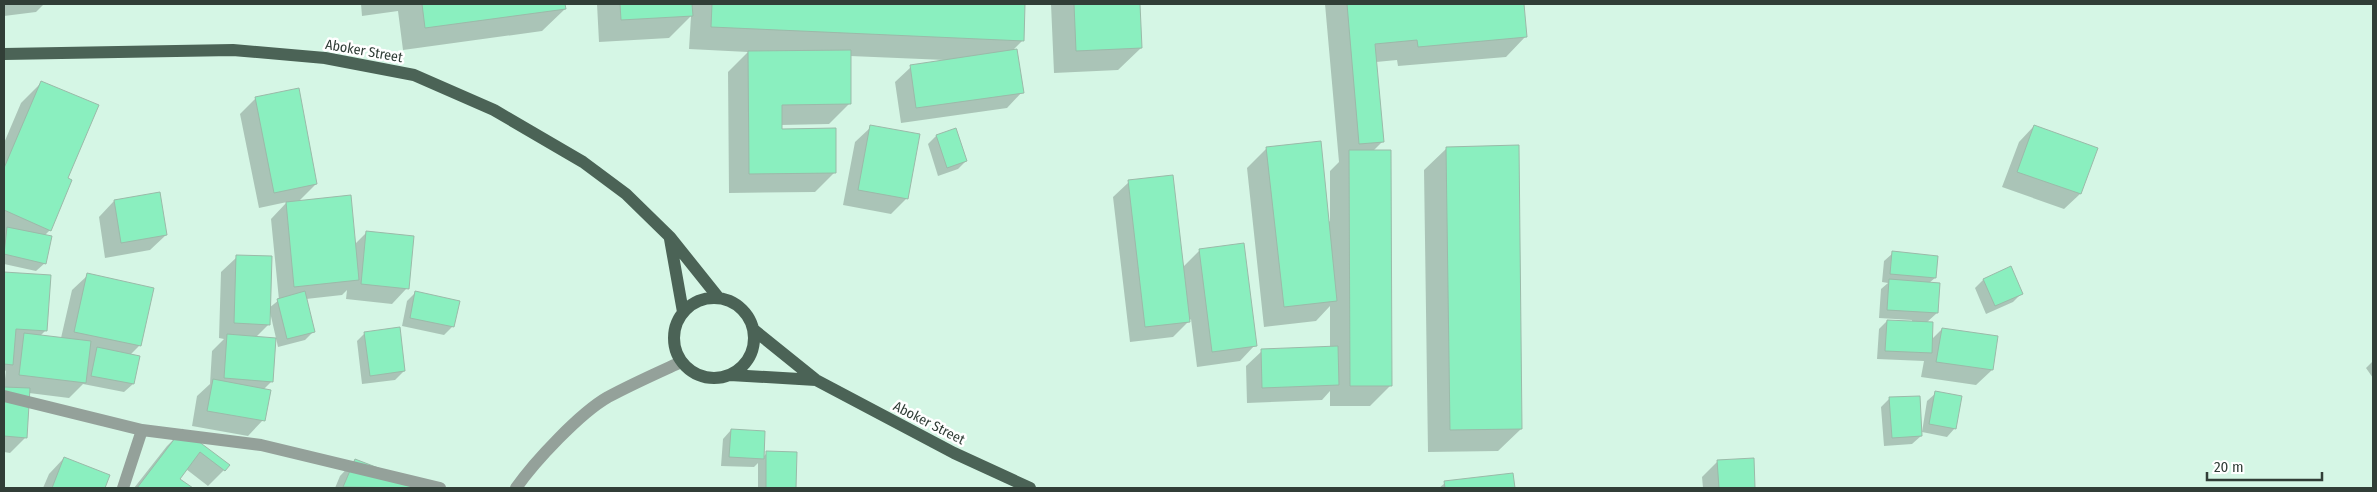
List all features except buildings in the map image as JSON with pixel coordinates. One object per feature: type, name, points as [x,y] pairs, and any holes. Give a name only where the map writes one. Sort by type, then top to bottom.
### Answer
[{"type":"main road","name":"Aboker Street","points":[[4,54],[233,50],[325,58],[414,75],[494,110],[583,162],[626,194],[670,237],[718,297]]},
{"type":"main road","points":[[670,237],[682,312]]},
{"type":"main road","points":[[730,375],[742,367],[750,357],[755,343],[750,317],[742,307],[731,300],[718,297],[705,298],[693,303],[682,312],[676,323],[673,336],[675,349],[681,362],[691,371],[703,377],[717,378],[730,375],[816,380]]},
{"type":"main road","points":[[754,330],[816,380]]},
{"type":"main road","name":"Aboker Street","points":[[816,380],[954,453],[1030,488]]},
{"type":"street","points":[[516,488],[536,462],[571,427],[607,398],[681,362]]},
{"type":"street","points":[[4,396],[142,430],[261,445],[440,488]]},
{"type":"street","points":[[123,488],[142,430]]}]
